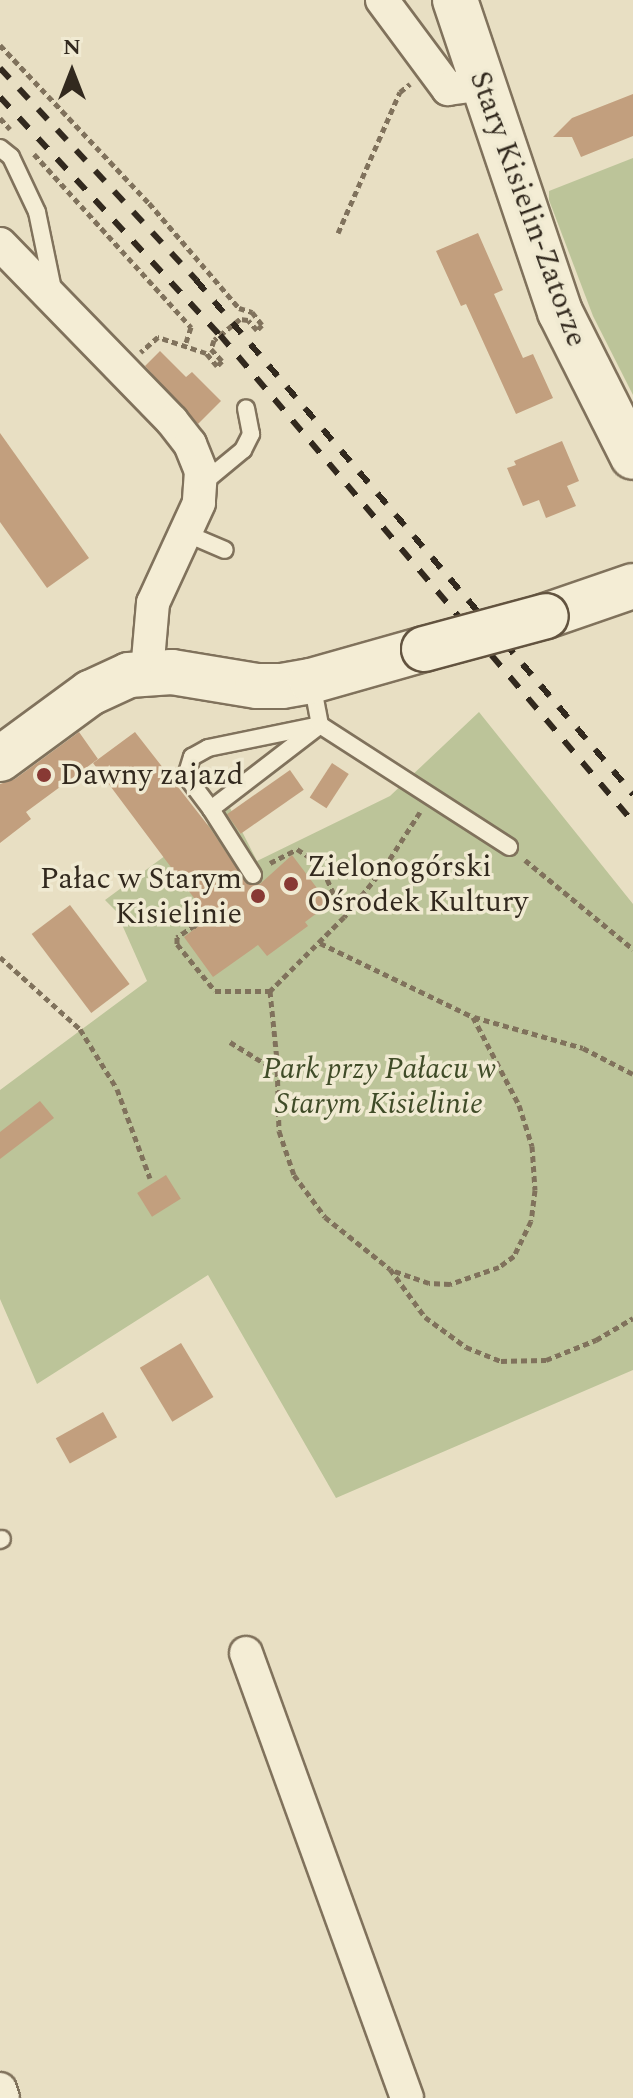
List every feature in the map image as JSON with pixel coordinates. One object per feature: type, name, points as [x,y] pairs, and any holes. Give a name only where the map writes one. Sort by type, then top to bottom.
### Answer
[{"type":"street","points":[[382,0],[448,89],[483,84]]},
{"type":"street","name":"Stary Kisielin-Zatorze","points":[[455,0],[560,312],[633,457]]},
{"type":"street","points":[[0,244],[190,444],[201,471],[199,503],[153,603],[147,672]]},
{"type":"street","points":[[0,759],[105,684],[147,672],[257,686],[311,681],[546,616],[616,593]]},
{"type":"street","points":[[246,1653],[407,2098]]},
{"type":"street","points":[[0,2089],[3,2098]]},
{"type":"lane","points":[[0,148],[11,157],[37,212],[57,302]]},
{"type":"lane","points":[[201,484],[243,450],[251,434],[246,408]]},
{"type":"lane","points":[[185,533],[225,550]]},
{"type":"lane","points":[[311,681],[320,725]]},
{"type":"lane","points":[[211,809],[320,725]]},
{"type":"lane","points":[[253,875],[190,781],[188,766],[192,757],[208,748],[320,725],[509,847]]},
{"type":"path","points":[[0,45],[127,180],[239,308],[252,312],[262,325],[257,330],[248,320],[240,319],[214,340],[211,349],[222,361],[217,366],[206,353],[158,337],[122,369]]},
{"type":"path","points":[[338,233],[400,92],[432,68]]},
{"type":"path","points":[[0,118],[20,139]]},
{"type":"path","points":[[29,149],[191,327],[184,346]]},
{"type":"path","points":[[197,927],[195,925],[177,937],[177,944],[215,991],[270,991],[344,917],[384,868],[432,795]]},
{"type":"path","points":[[509,847],[633,949]]},
{"type":"path","points":[[253,875],[289,850],[297,849],[323,870],[344,917]]},
{"type":"path","points":[[320,943],[473,1017],[583,1048],[633,1074]]},
{"type":"path","points":[[0,957],[80,1029],[117,1089],[150,1178]]},
{"type":"path","points":[[270,991],[278,1071],[279,1131],[294,1175],[325,1217],[390,1269],[425,1317],[466,1347],[501,1361],[546,1360],[596,1340],[633,1318]]},
{"type":"path","points":[[390,1269],[429,1283],[450,1284],[475,1277],[514,1256],[531,1221],[535,1190],[532,1146],[519,1105],[473,1017]]},
{"type":"path","points":[[230,1042],[278,1071]]},
{"type":"green space","points":[[633,158],[633,395],[593,316],[549,200],[549,191]]},
{"type":"green space","name":"Park przy Pałacu w Starym Kisielinie","points":[[479,712],[633,904],[633,1370],[336,1498],[208,1275],[37,1384],[0,1299],[0,1090],[147,981],[116,911],[105,900],[230,808],[257,861],[390,796]]},
{"type":"building","points":[[633,94],[633,136],[581,157],[572,137],[553,137],[572,118]]},
{"type":"building","points":[[478,233],[503,290],[494,294],[523,358],[533,354],[553,398],[516,414],[466,304],[461,306],[436,251]]},
{"type":"building","points":[[160,351],[186,377],[192,372],[221,401],[198,424],[145,366]]},
{"type":"building","points":[[0,433],[89,558],[47,588],[0,522]]},
{"type":"building","points":[[562,441],[579,481],[567,486],[576,506],[546,518],[539,500],[523,506],[507,468],[516,465],[514,461]]},
{"type":"building","name":"Dawny zajazd","points":[[79,732],[98,759],[26,812],[31,819],[0,843],[0,784],[15,779]]},
{"type":"building","name":"Pałac w Starym Kisielinie","points":[[135,732],[210,828],[247,884],[260,884],[292,855],[329,904],[305,922],[308,926],[267,956],[258,945],[213,977],[184,937],[209,918],[93,763]]},
{"type":"building","points":[[332,763],[349,774],[326,808],[310,797]]},
{"type":"building","points":[[290,770],[304,790],[241,834],[227,814]]},
{"type":"building","points":[[70,905],[130,984],[91,1013],[32,934]]},
{"type":"building","points":[[40,1101],[54,1118],[0,1159],[0,1132]]},
{"type":"building","points":[[166,1175],[181,1199],[152,1217],[137,1193]]},
{"type":"building","points":[[181,1343],[213,1397],[172,1422],[140,1368]]},
{"type":"building","points":[[103,1412],[117,1437],[70,1464],[56,1438]]},
{"type":"railway","points":[[0,68],[196,280],[633,794]]},
{"type":"railway","points":[[0,97],[220,335],[633,822]]},
{"type":"place","name":"Dawny zajazd","points":[[44,775]]},
{"type":"place","name":"Zielonogórski Ośrodek Kultury","points":[[291,884]]},
{"type":"place","name":"Pałac w Starym Kisielinie","points":[[258,896]]}]
